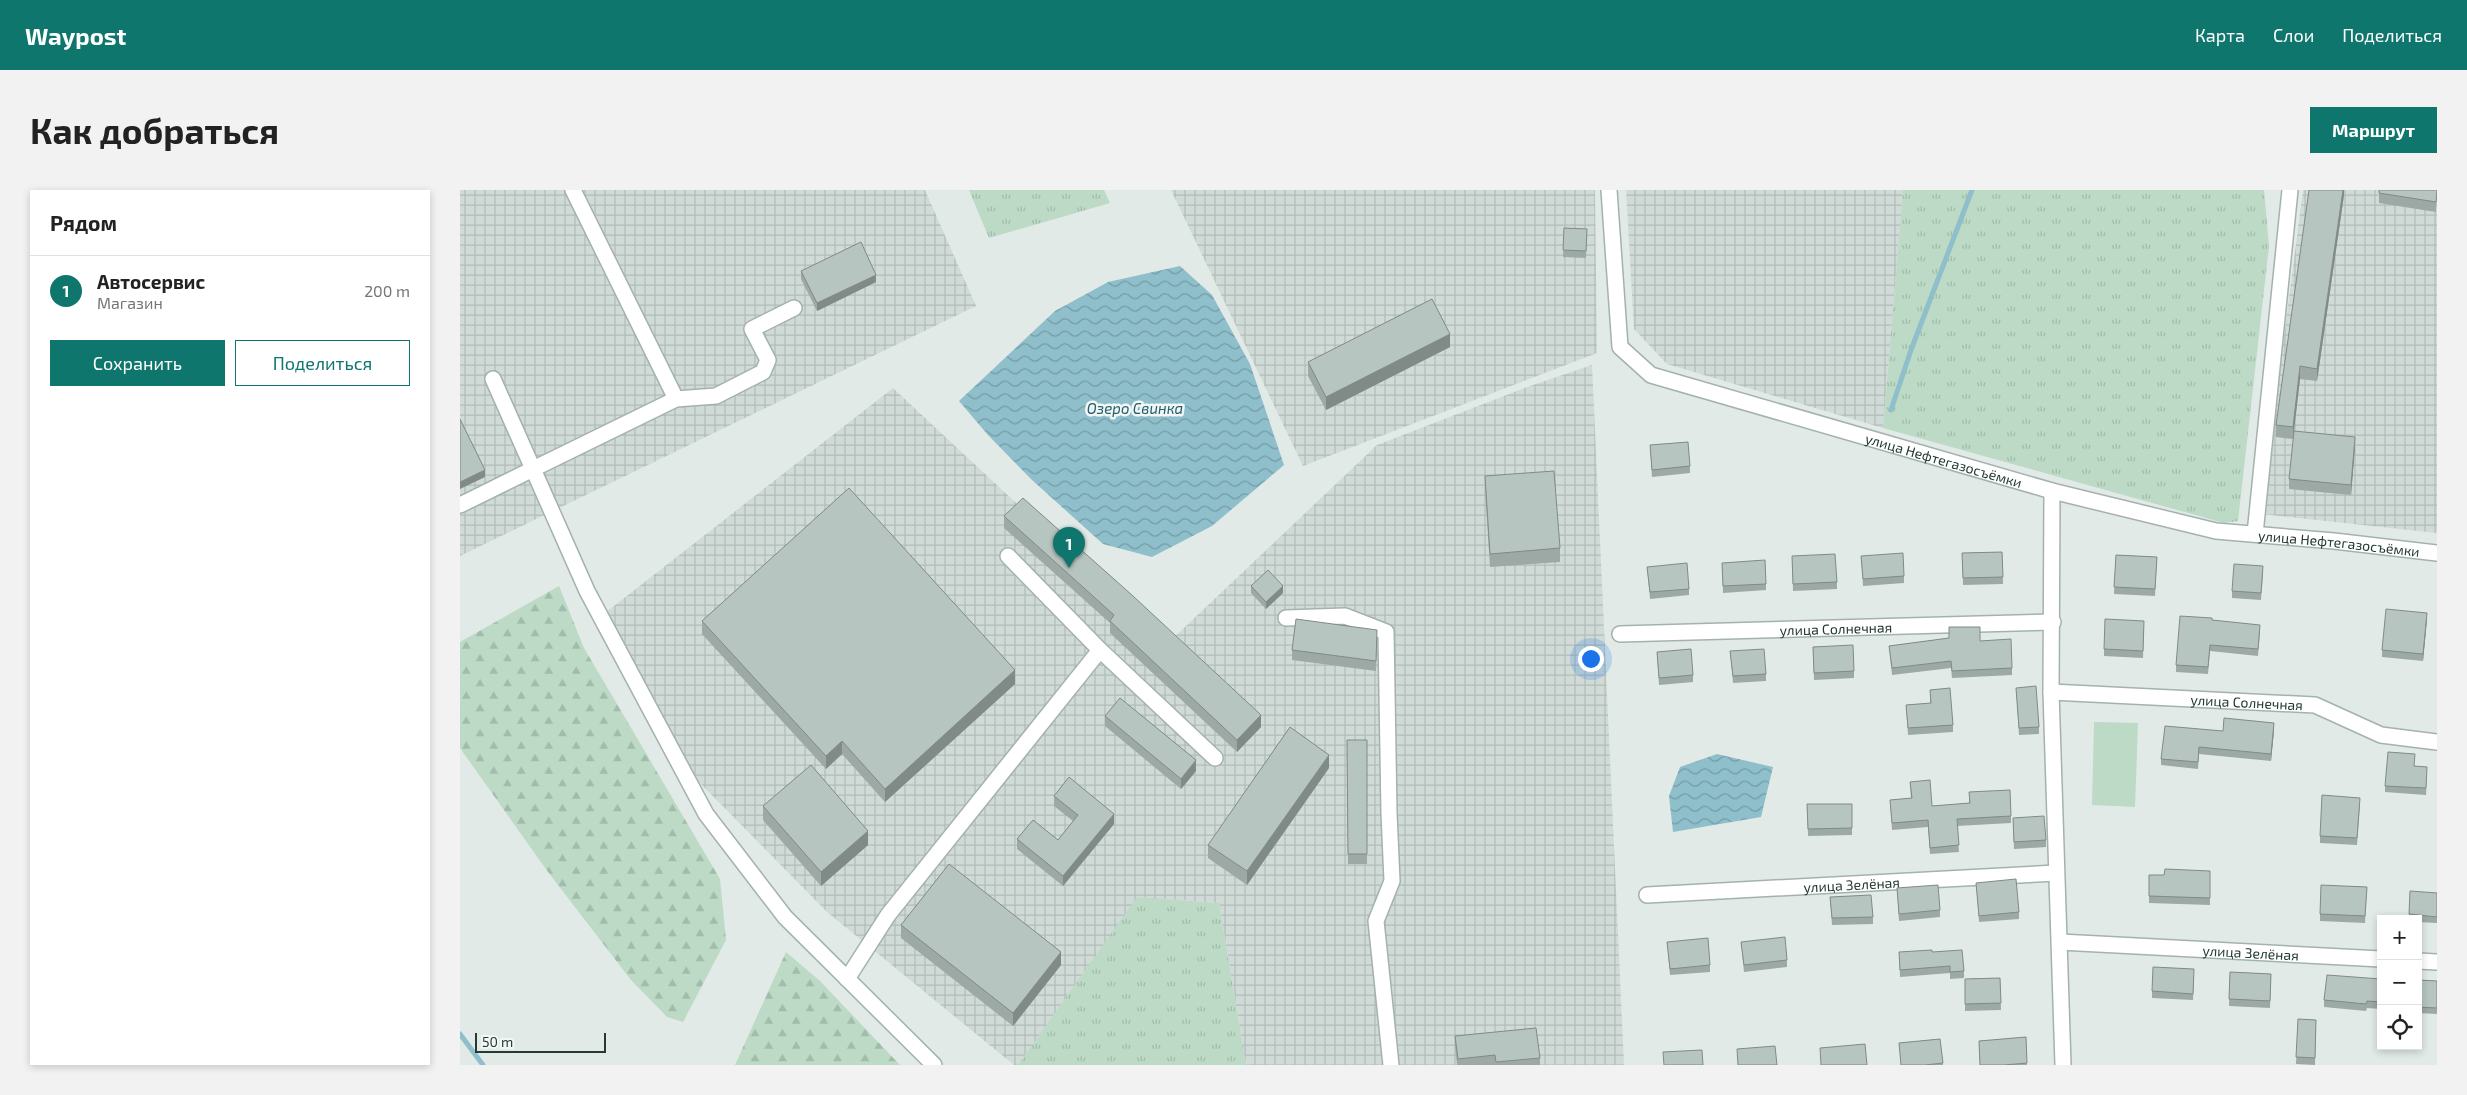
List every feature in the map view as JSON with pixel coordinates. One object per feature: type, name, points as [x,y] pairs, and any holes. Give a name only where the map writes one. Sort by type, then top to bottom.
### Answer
[{"type":"street","points":[[573,190],[676,399]]},
{"type":"street","name":"улица Нефтегазосъёмки","points":[[1609,190],[1620,347],[1651,375],[2052,491],[2216,531],[2437,553]]},
{"type":"street","points":[[2255,534],[2290,190]]},
{"type":"street","points":[[460,505],[676,399],[719,395],[761,374],[767,366],[768,360],[752,329],[794,308]]},
{"type":"street","points":[[493,379],[587,591],[706,814],[785,917],[934,1065]]},
{"type":"street","points":[[2052,491],[2050,692],[2063,1065]]},
{"type":"street","points":[[1008,556],[1100,650],[1215,758]]},
{"type":"street","points":[[1286,618],[1345,616],[1386,632],[1388,794],[1392,882],[1376,921],[1391,1065]]},
{"type":"street","name":"улица Солнечная","points":[[1620,634],[2052,622]]},
{"type":"street","points":[[847,979],[888,915],[1100,650]]},
{"type":"street","name":"улица Солнечная","points":[[2050,692],[2315,705],[2381,735],[2437,742]]},
{"type":"street","name":"улица Зелёная","points":[[1647,895],[2056,873]]},
{"type":"street","name":"улица Зелёная","points":[[2060,942],[2377,959]]},
{"type":"street","points":[[2422,961],[2437,962]]},
{"type":"shaded area","points":[[460,190],[925,190],[976,306],[460,556]]},
{"type":"shaded area","points":[[1171,190],[1595,190],[1597,353],[1303,466]]},
{"type":"shaded area","points":[[1626,190],[1903,190],[1883,428],[1667,364],[1634,329]]},
{"type":"shaded area","points":[[2303,190],[2437,190],[2437,533],[2261,514]]},
{"type":"shaded area","points":[[1592,365],[1624,1065],[1246,1065],[1219,903],[1138,897],[1018,1065],[1014,1065],[827,912],[689,772],[605,613],[893,388],[1167,644],[1377,445],[1527,387]]},
{"type":"green space","points":[[969,190],[1104,190],[1110,203],[989,238]]},
{"type":"green space","points":[[1903,190],[2264,190],[2269,246],[2238,521],[2224,523],[1883,428]]},
{"type":"green space","points":[[559,586],[584,648],[720,879],[726,940],[683,1022],[667,1017],[631,980],[548,872],[460,748],[460,642]]},
{"type":"green space","points":[[2094,722],[2138,723],[2135,807],[2092,805]]},
{"type":"green space","points":[[1137,897],[1219,903],[1246,1065],[1018,1065]]},
{"type":"green space","points":[[786,952],[820,981],[900,1065],[735,1065]]},
{"type":"water","name":"Озеро Свинка","points":[[1180,266],[1212,295],[1250,364],[1284,465],[1212,526],[1152,557],[1103,544],[1032,480],[988,435],[959,401],[1055,311],[1108,282]]},
{"type":"water","points":[[1717,754],[1773,767],[1761,817],[1673,832],[1669,796],[1680,767]]},
{"type":"building","points":[[2309,190],[2343,190],[2317,369],[2300,366],[2293,427],[2276,425]]},
{"type":"building","points":[[2379,190],[2437,190],[2436,202],[2379,193]]},
{"type":"building","points":[[1564,228],[1587,229],[1586,251],[1563,250]]},
{"type":"building","points":[[861,242],[876,275],[817,303],[801,271]]},
{"type":"building","points":[[1432,299],[1450,334],[1326,397],[1308,362]]},
{"type":"building","points":[[460,419],[485,470],[460,482]]},
{"type":"building","points":[[2294,431],[2355,437],[2351,485],[2289,479]]},
{"type":"building","points":[[1688,442],[1690,466],[1652,470],[1650,445]]},
{"type":"building","points":[[1554,471],[1560,548],[1490,554],[1485,476]]},
{"type":"building","points":[[849,488],[1015,670],[885,789],[842,741],[826,756],[702,621]]},
{"type":"building","points":[[1023,498],[1133,596],[1261,715],[1237,740],[1110,621],[1114,615],[1004,516]]},
{"type":"building","points":[[2002,552],[2003,577],[1963,578],[1962,553]]},
{"type":"building","points":[[1903,553],[1904,576],[1863,579],[1861,556]]},
{"type":"building","points":[[1835,554],[1837,582],[1793,584],[1792,556]]},
{"type":"building","points":[[2116,555],[2157,557],[2155,589],[2114,587]]},
{"type":"building","points":[[1765,560],[1766,584],[1723,586],[1722,563]]},
{"type":"building","points":[[1687,563],[1689,589],[1650,592],[1647,567]]},
{"type":"building","points":[[2234,564],[2263,566],[2261,593],[2232,591]]},
{"type":"building","points":[[1268,570],[1283,586],[1266,602],[1251,586]]},
{"type":"building","points":[[2386,609],[2427,613],[2423,654],[2382,650]]},
{"type":"building","points":[[2180,616],[2212,618],[2212,620],[2260,625],[2258,649],[2210,645],[2208,667],[2176,665]]},
{"type":"building","points":[[1296,619],[1377,630],[1376,661],[1292,650]]},
{"type":"building","points":[[2105,619],[2144,621],[2143,651],[2104,649]]},
{"type":"building","points":[[1949,627],[1980,627],[1980,641],[2011,639],[2012,668],[1952,671],[1951,661],[1892,668],[1889,646],[1949,638]]},
{"type":"building","points":[[1853,645],[1854,671],[1814,673],[1813,647]]},
{"type":"building","points":[[1691,649],[1693,675],[1659,678],[1657,652]]},
{"type":"building","points":[[1764,649],[1766,674],[1733,676],[1730,651]]},
{"type":"building","points":[[2036,686],[2039,727],[2019,728],[2016,688]]},
{"type":"building","points":[[1950,688],[1953,725],[1908,728],[1906,705],[1931,703],[1930,690]]},
{"type":"building","points":[[1120,698],[1196,760],[1181,779],[1105,716]]},
{"type":"building","points":[[2224,718],[2274,723],[2271,754],[2199,747],[2198,762],[2161,759],[2165,726],[2223,731]]},
{"type":"building","points":[[1290,727],[1329,755],[1247,871],[1208,845]]},
{"type":"building","points":[[1347,740],[1367,740],[1367,854],[1348,854]]},
{"type":"building","points":[[2388,752],[2415,754],[2414,766],[2427,767],[2426,788],[2385,786]]},
{"type":"building","points":[[811,765],[868,831],[821,872],[763,806]]},
{"type":"building","points":[[1069,777],[1114,814],[1063,876],[1017,839],[1033,820],[1058,840],[1078,815],[1054,796]]},
{"type":"building","points":[[1930,780],[1932,806],[1970,803],[1969,792],[2010,790],[2011,816],[1957,819],[1959,845],[1930,848],[1928,820],[1892,823],[1890,800],[1912,798],[1910,782]]},
{"type":"building","points":[[2322,795],[2360,798],[2357,838],[2320,836]]},
{"type":"building","points":[[1807,804],[1852,804],[1852,828],[1808,829]]},
{"type":"building","points":[[2044,816],[2046,840],[2014,842],[2013,818]]},
{"type":"building","points":[[949,864],[1061,952],[1013,1013],[901,925]]},
{"type":"building","points":[[2165,869],[2210,871],[2210,898],[2149,896],[2149,875],[2164,875]]},
{"type":"building","points":[[2016,879],[2019,912],[1979,916],[1976,883]]},
{"type":"building","points":[[1938,885],[1940,910],[1899,914],[1897,888]]},
{"type":"building","points":[[2321,885],[2367,887],[2365,916],[2320,914]]},
{"type":"building","points":[[2410,891],[2437,893],[2437,917],[2409,914]]},
{"type":"building","points":[[1871,895],[1873,917],[1832,918],[1830,897]]},
{"type":"building","points":[[1785,937],[1787,960],[1744,965],[1741,942]]},
{"type":"building","points":[[1708,938],[1710,965],[1670,969],[1667,942]]},
{"type":"building","points":[[1932,950],[1932,952],[1962,950],[1964,971],[1950,972],[1950,966],[1900,970],[1899,952]]},
{"type":"building","points":[[2153,967],[2194,969],[2193,994],[2152,991]]},
{"type":"building","points":[[2230,972],[2271,974],[2270,1001],[2229,999]]},
{"type":"building","points":[[2327,975],[2377,979],[2377,1002],[2367,1001],[2366,1004],[2324,1000]]},
{"type":"building","points":[[2000,978],[2001,1003],[1965,1004],[1965,979]]},
{"type":"building","points":[[2422,980],[2437,981],[2437,1008],[2422,1007]]},
{"type":"building","points":[[2298,1019],[2316,1020],[2315,1058],[2296,1057]]},
{"type":"building","points":[[1536,1028],[1540,1058],[1496,1062],[1495,1055],[1458,1059],[1455,1036]]},
{"type":"building","points":[[2026,1037],[2027,1063],[1980,1065],[1979,1041]]},
{"type":"building","points":[[1940,1039],[1943,1063],[1901,1065],[1899,1043]]},
{"type":"building","points":[[1865,1044],[1867,1065],[1821,1065],[1820,1048]]},
{"type":"building","points":[[1775,1046],[1777,1065],[1738,1065],[1737,1049]]},
{"type":"building","points":[[1702,1050],[1703,1065],[1664,1065],[1663,1052]]},
{"type":"waterway","points":[[1891,410],[1911,350],[1972,190]]},
{"type":"waterway","points":[[460,1034],[483,1065]]},
{"type":"place","name":"Автосервис","points":[[1069,568]]}]
